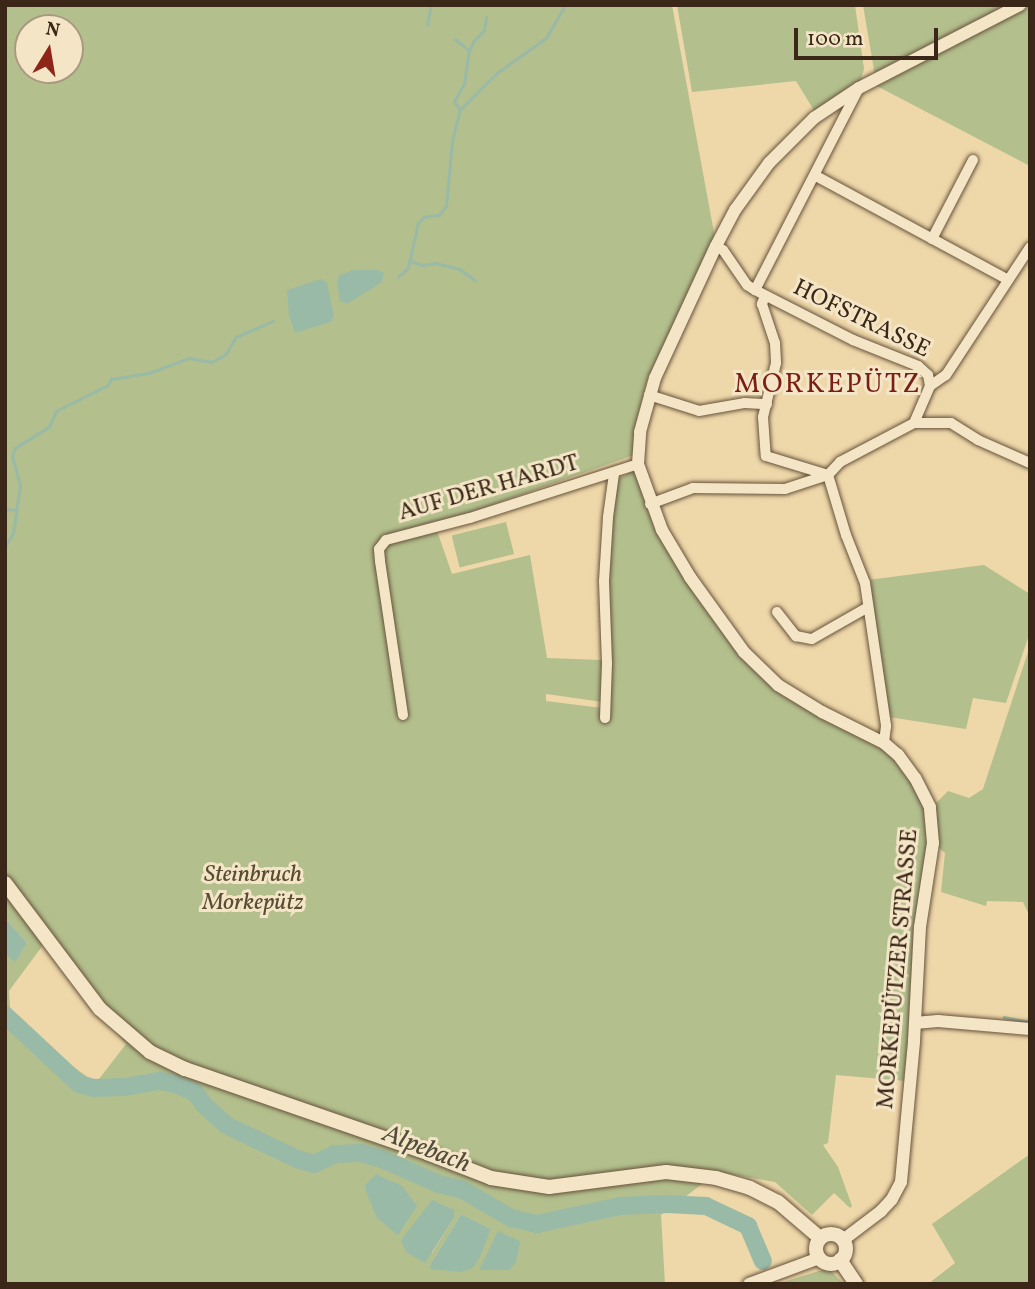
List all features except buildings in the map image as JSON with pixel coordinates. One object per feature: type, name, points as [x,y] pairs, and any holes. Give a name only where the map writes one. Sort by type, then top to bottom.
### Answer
[{"type":"main road","points":[[5,883],[38,923],[100,1009],[120,1029],[150,1052],[207,1078],[427,1153],[491,1178],[549,1187],[666,1172],[716,1178],[750,1188],[778,1202],[820,1238]]},
{"type":"main road","points":[[832,1233],[843,1240],[846,1248],[840,1261],[829,1264],[819,1258],[816,1251],[820,1238],[832,1233]]},
{"type":"main road","points":[[840,1261],[856,1284]]},
{"type":"street","name":"MORKEPÜTZER STRASSE","points":[[843,1240],[881,1211],[892,1199],[901,1182],[915,1023],[920,927],[934,830],[929,807],[915,778],[898,755],[884,743],[778,685],[744,652],[690,577],[650,504],[638,464],[640,432],[649,395],[716,246],[747,191],[775,156],[814,118],[859,88],[1020,5]]},
{"type":"street","points":[[828,475],[766,456],[763,417],[776,363],[775,343],[760,293],[859,88]]},
{"type":"street","points":[[932,239],[974,160]]},
{"type":"street","points":[[816,176],[1008,279]]},
{"type":"street","name":"HOFSTRASSE","points":[[716,246],[723,250],[747,285],[760,293],[853,340],[918,366],[928,375],[930,386],[914,423]]},
{"type":"street","points":[[930,386],[946,375],[1030,247]]},
{"type":"street","points":[[649,395],[699,411],[746,403],[768,404]]},
{"type":"street","points":[[650,504],[693,488],[785,489],[828,475],[839,462],[914,423],[951,423],[978,440],[1030,463]]},
{"type":"street","name":"AUF DER HARDT","points":[[402,715],[380,561],[379,549],[386,540],[614,474],[629,465],[638,464]]},
{"type":"street","name":"AUF DER HARDT","points":[[605,718],[607,663],[604,581],[614,474]]},
{"type":"street","points":[[828,475],[846,535],[865,583],[886,726],[884,743]]},
{"type":"street","points":[[777,612],[796,636],[812,639],[868,607]]},
{"type":"street","points":[[915,1023],[938,1021],[1030,1029]]},
{"type":"street","points":[[749,1284],[819,1258]]},
{"type":"green space","name":"Steinbruch Morkepütz","points":[[5,5],[672,5],[715,238],[647,380],[634,431],[634,455],[435,525],[452,574],[530,555],[547,658],[603,660],[603,702],[546,694],[546,701],[610,709],[608,586],[614,482],[634,470],[657,533],[745,661],[883,749],[895,759],[912,782],[924,809],[928,834],[906,1081],[836,1075],[828,1143],[823,1145],[838,1167],[852,1206],[850,1208],[834,1193],[812,1215],[775,1182],[718,1172],[661,1215],[665,1284],[5,1284],[5,954],[15,961],[27,943],[5,918]],"holes":[[[43,945],[126,1044],[96,1083],[11,1022],[9,991]],[[454,1210],[454,1218],[432,1253],[401,1240],[416,1222]],[[461,1214],[491,1229],[473,1268],[430,1265]]]},
{"type":"green space","points":[[677,5],[855,5],[864,69],[859,86],[815,112],[796,81],[692,92]]},
{"type":"green space","points":[[863,5],[1016,5],[875,76]]},
{"type":"green space","points":[[1030,5],[1030,166],[873,84]]},
{"type":"green space","points":[[506,522],[514,554],[460,568],[452,536]]},
{"type":"green space","points":[[984,565],[1030,594],[1030,632],[1006,703],[973,698],[966,729],[889,717],[868,580]]},
{"type":"green space","points":[[1030,646],[1030,917],[1023,902],[987,901],[986,906],[941,892],[945,853],[938,847],[935,804],[948,791],[969,798],[983,789]]},
{"type":"green space","points":[[1030,1154],[1030,1284],[928,1284],[955,1263],[932,1224]]},
{"type":"green space","points":[[829,1269],[844,1284],[777,1284],[822,1270]]},
{"type":"shaded area","points":[[354,270],[378,270],[384,273],[382,282],[347,304],[340,301],[337,282],[339,275]]},
{"type":"shaded area","points":[[321,279],[327,283],[334,316],[330,322],[295,333],[289,316],[287,290]]},
{"type":"shaded area","points":[[5,918],[27,943],[15,962],[5,954]]},
{"type":"shaded area","points":[[376,1174],[402,1186],[417,1206],[398,1235],[377,1218],[367,1194],[365,1185]]},
{"type":"shaded area","points":[[432,1200],[454,1210],[454,1218],[425,1263],[406,1252],[401,1240]]},
{"type":"shaded area","points":[[461,1214],[491,1229],[480,1257],[473,1268],[461,1272],[431,1269],[430,1265]]},
{"type":"shaded area","points":[[498,1231],[520,1241],[516,1262],[509,1270],[479,1270]]},
{"type":"waterway","points":[[427,25],[431,5]]},
{"type":"waterway","points":[[460,110],[497,73],[546,38],[565,5]]},
{"type":"waterway","points":[[398,277],[408,268],[418,223],[424,217],[439,215],[446,206],[452,141],[460,110],[454,102],[464,84],[468,54],[473,42],[484,30],[486,17]]},
{"type":"waterway","points":[[455,39],[469,50]]},
{"type":"waterway","points":[[411,261],[422,265],[436,263],[460,269],[475,280]]},
{"type":"waterway","points":[[5,547],[13,533],[20,486],[12,457],[15,448],[49,427],[56,411],[108,385],[111,379],[149,373],[189,358],[212,362],[226,354],[236,337],[273,321]]},
{"type":"waterway","points":[[5,509],[16,510]]},
{"type":"waterway","name":"Alpebach","points":[[5,1015],[79,1084],[94,1088],[125,1087],[160,1081],[175,1084],[195,1092],[204,1105],[226,1125],[297,1159],[314,1164],[335,1154],[361,1153],[382,1159],[439,1184],[463,1190],[511,1218],[537,1224],[620,1206],[706,1206],[748,1226],[763,1261]]},
{"type":"waterway","points":[[1004,1017],[1030,1022]]},
{"type":"waterway","points":[[880,1076],[893,1057]]},
{"type":"district","name":"MORKEPÜTZ","points":[[828,385]]}]
